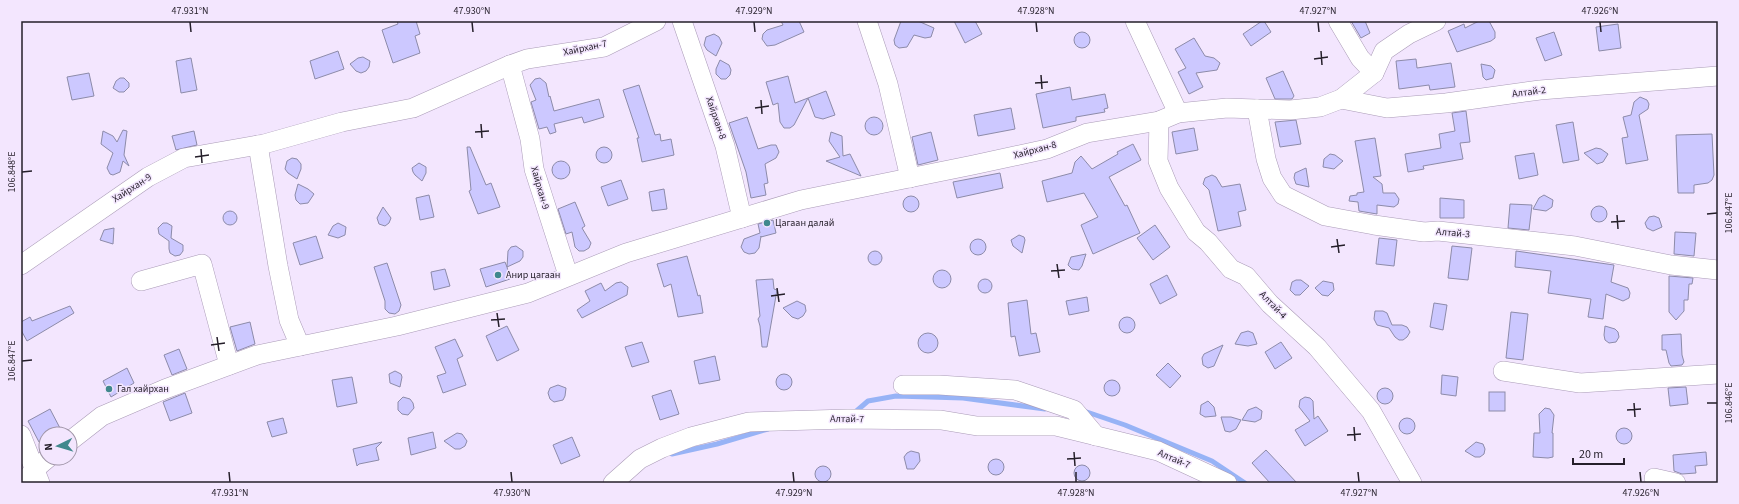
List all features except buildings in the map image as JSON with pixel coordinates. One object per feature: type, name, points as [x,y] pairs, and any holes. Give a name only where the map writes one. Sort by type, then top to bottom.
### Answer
[{"type":"street","name":"Хайрхан-7","points":[[510,65],[527,59],[604,47],[656,21]]},
{"type":"street","name":"Хайрхан-8","points":[[682,21],[725,146],[742,218]]},
{"type":"street","points":[[867,21],[888,84],[910,178]]},
{"type":"street","points":[[1135,21],[1178,113]]},
{"type":"street","points":[[1338,21],[1360,58],[1374,73]]},
{"type":"street","points":[[1159,121],[1178,113],[1227,108],[1290,110],[1320,107],[1341,99],[1374,73],[1384,51],[1409,34],[1436,21]]},
{"type":"street","name":"Хайрхан-9","points":[[21,265],[148,177],[184,158],[258,145],[342,122],[413,108],[510,65],[530,139],[534,169],[568,275]]},
{"type":"street","name":"Алтай-2","points":[[1341,99],[1387,108],[1446,103],[1540,90],[1718,76]]},
{"type":"street","name":"Алтай-3","points":[[1257,109],[1266,159],[1272,178],[1283,195],[1325,216],[1424,232],[1438,231],[1575,246],[1671,265],[1718,270]]},
{"type":"street","name":"Хайрхан-8","points":[[568,275],[626,253],[801,200],[1047,149],[1086,132],[1159,121]]},
{"type":"street","name":"Алтай-4","points":[[1159,121],[1158,161],[1169,188],[1196,232],[1208,242],[1231,269],[1246,276],[1270,304],[1317,347],[1371,411],[1412,483]]},
{"type":"street","points":[[258,145],[287,313],[300,346]]},
{"type":"street","points":[[142,281],[202,264],[229,366]]},
{"type":"street","points":[[78,435],[102,416],[165,389],[257,355],[397,326],[528,293],[568,275]]},
{"type":"street","points":[[1503,371],[1580,383],[1718,374]]},
{"type":"street","points":[[903,385],[939,385],[1015,390],[1074,410],[1096,436]]},
{"type":"street","name":"Алтай-7","points":[[613,483],[640,459],[662,448],[691,438],[749,422],[848,419],[941,420],[976,426],[1056,426],[1158,451],[1227,483]]},
{"type":"street","points":[[21,435],[37,473]]},
{"type":"street","points":[[1654,478],[1676,483]]},
{"type":"waterway","points":[[853,414],[868,401],[896,396],[963,398],[1045,409]]},
{"type":"waterway","points":[[1081,410],[1125,425],[1212,461],[1245,483]]},
{"type":"waterway","points":[[672,454],[717,444],[768,429]]},
{"type":"place","name":"Цагаан далай","points":[[767,223]]},
{"type":"place","name":"Анир цагаан","points":[[498,275]]},
{"type":"place","name":"Гал хайрхан","points":[[109,389]]}]
